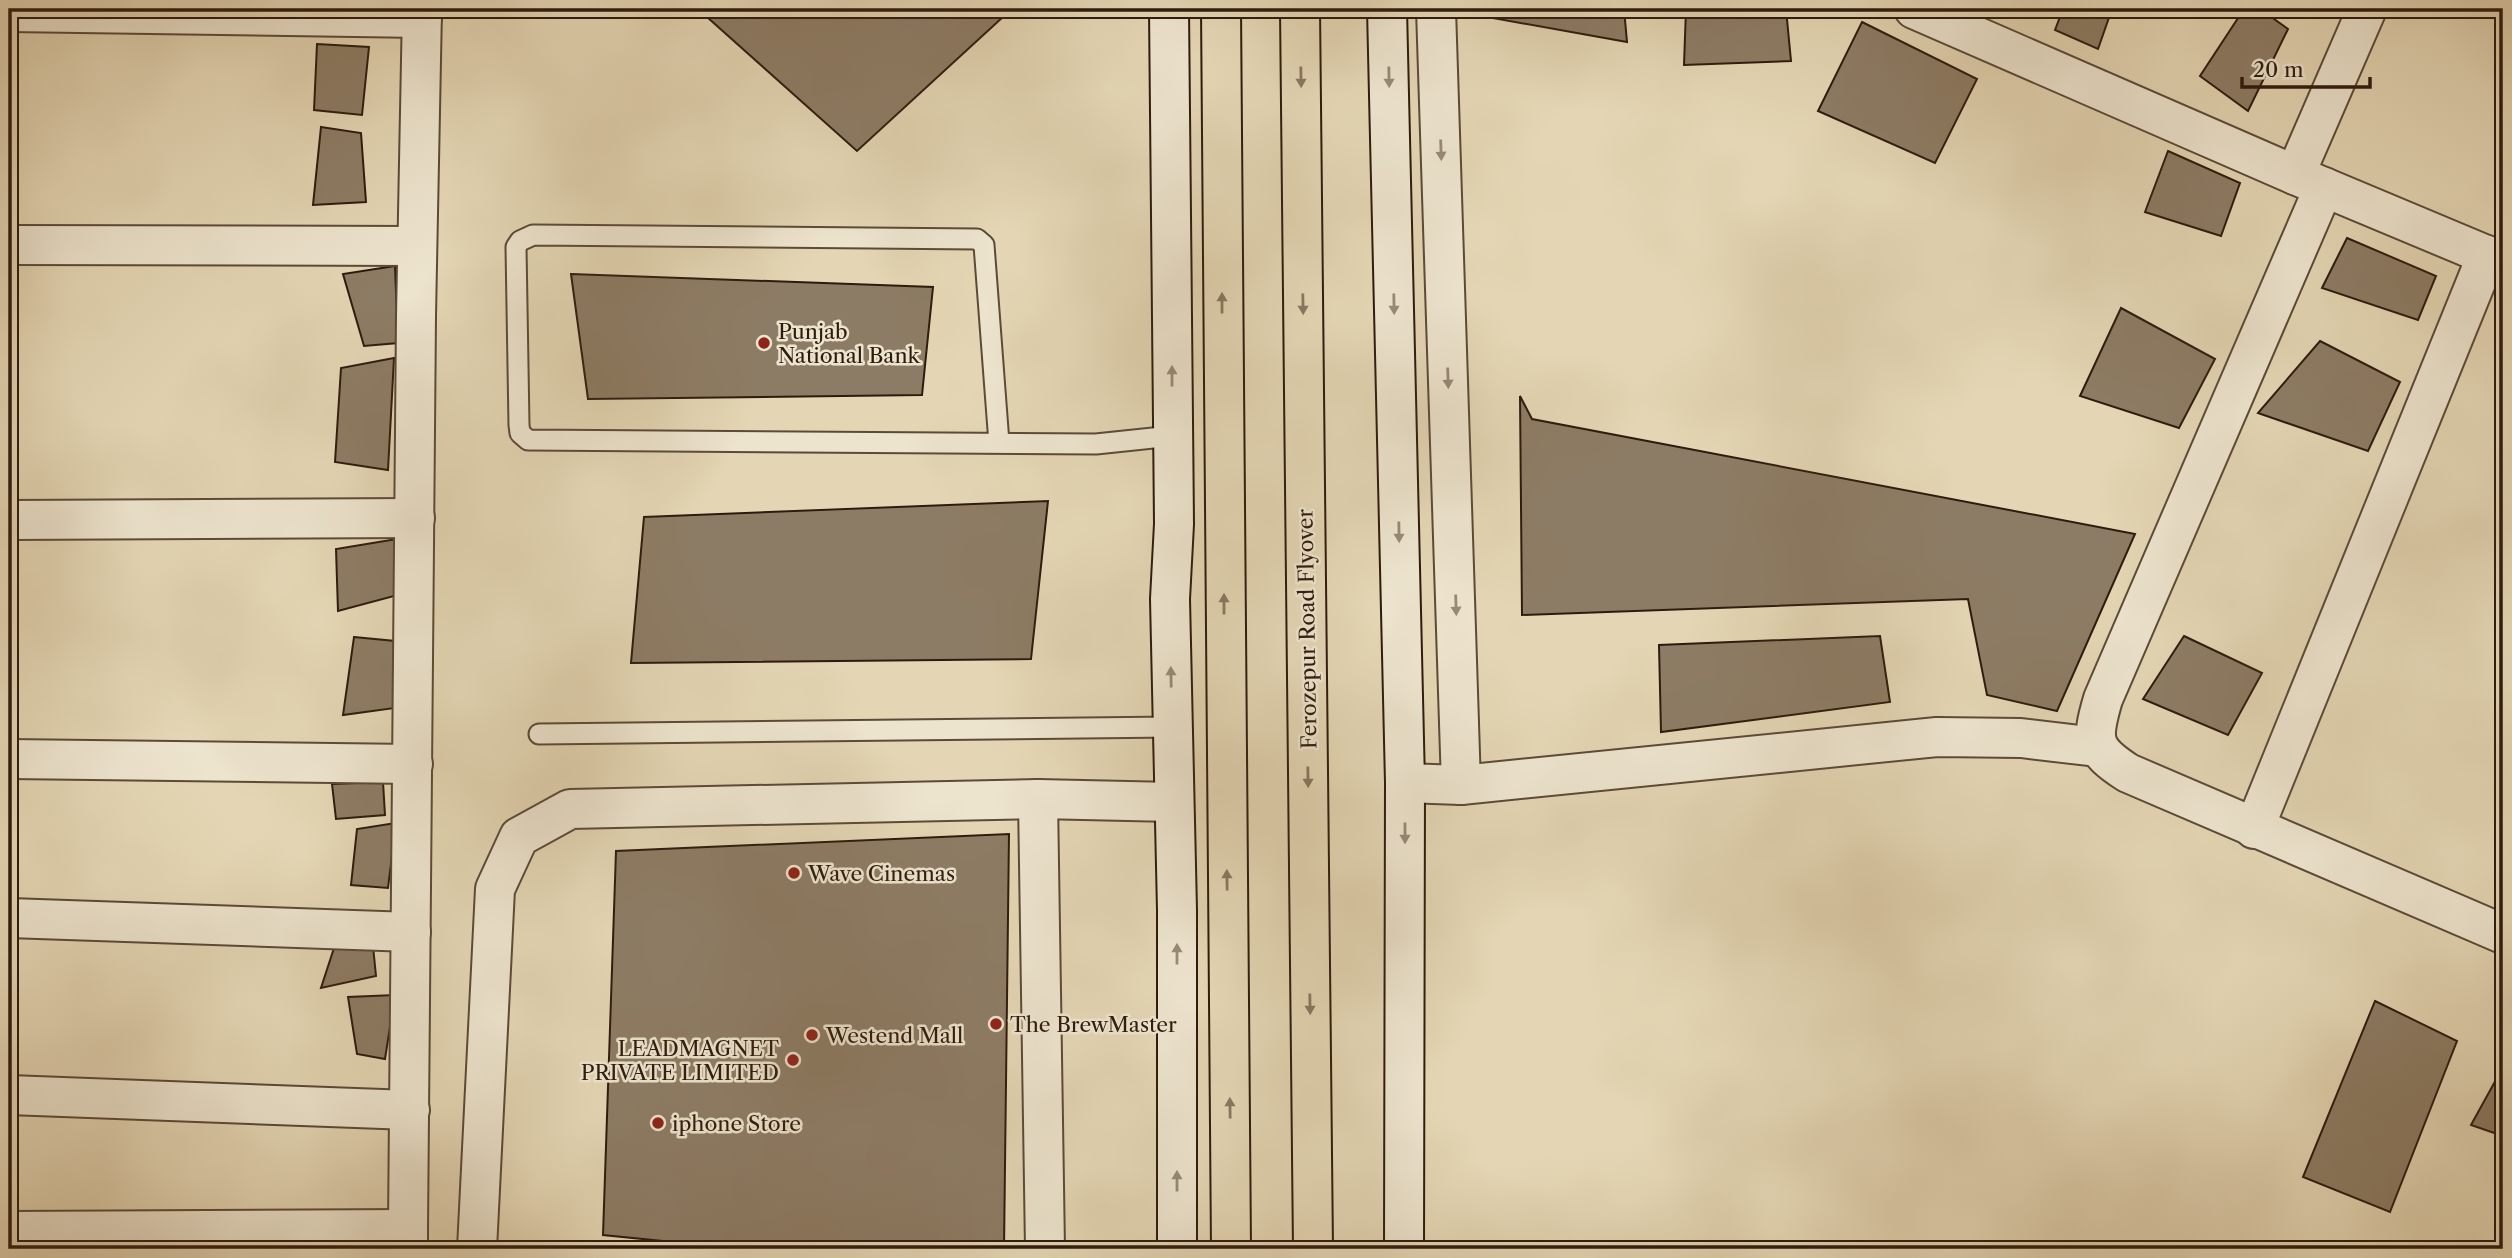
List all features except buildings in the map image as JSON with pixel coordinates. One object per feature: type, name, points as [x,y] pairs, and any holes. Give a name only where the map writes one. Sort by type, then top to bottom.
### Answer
[{"type":"highway","points":[[1221,9],[1231,1249]]},
{"type":"highway","name":"Ferozepur Road Flyover","points":[[1300,9],[1313,1249]]},
{"type":"street","points":[[1169,9],[1172,727],[1177,910],[1177,1249]]},
{"type":"street","points":[[1387,9],[1405,783],[1404,1249]]},
{"type":"street","points":[[1436,9],[1461,785]]},
{"type":"street","points":[[1914,9],[2310,181],[2495,258],[2254,829]]},
{"type":"street","points":[[2367,9],[2310,181],[2103,699],[2095,726],[2097,747],[2109,761],[2128,773],[2503,934]]},
{"type":"street","points":[[9,12],[422,13],[417,246],[408,1239],[9,1231]]},
{"type":"street","points":[[9,245],[417,246]]},
{"type":"street","points":[[9,520],[415,518]]},
{"type":"street","points":[[1405,783],[1461,785],[1937,737],[2021,738],[2097,747]]},
{"type":"street","points":[[9,759],[413,764]]},
{"type":"street","points":[[477,1249],[495,889],[519,837],[570,809],[1038,799],[1173,802]]},
{"type":"street","points":[[1038,799],[1045,1249]]},
{"type":"street","points":[[9,918],[411,932]]},
{"type":"street","points":[[9,1095],[410,1110]]},
{"type":"lane","points":[[999,443],[984,246],[976,239],[534,235],[520,241],[516,247],[519,425],[520,433],[528,440],[1096,444],[1172,436]]},
{"type":"lane","points":[[539,734],[1172,727]]},
{"type":"place","name":"Punjab National Bank","points":[[764,343]]},
{"type":"place","name":"Wave Cinemas","points":[[794,873]]},
{"type":"place","name":"The BrewMaster","points":[[996,1024]]},
{"type":"place","name":"Westend Mall","points":[[812,1035]]},
{"type":"place","name":"LEADMAGNET PRIVATE LIMITED","points":[[793,1060]]},
{"type":"place","name":"iphone Store","points":[[658,1123]]}]
